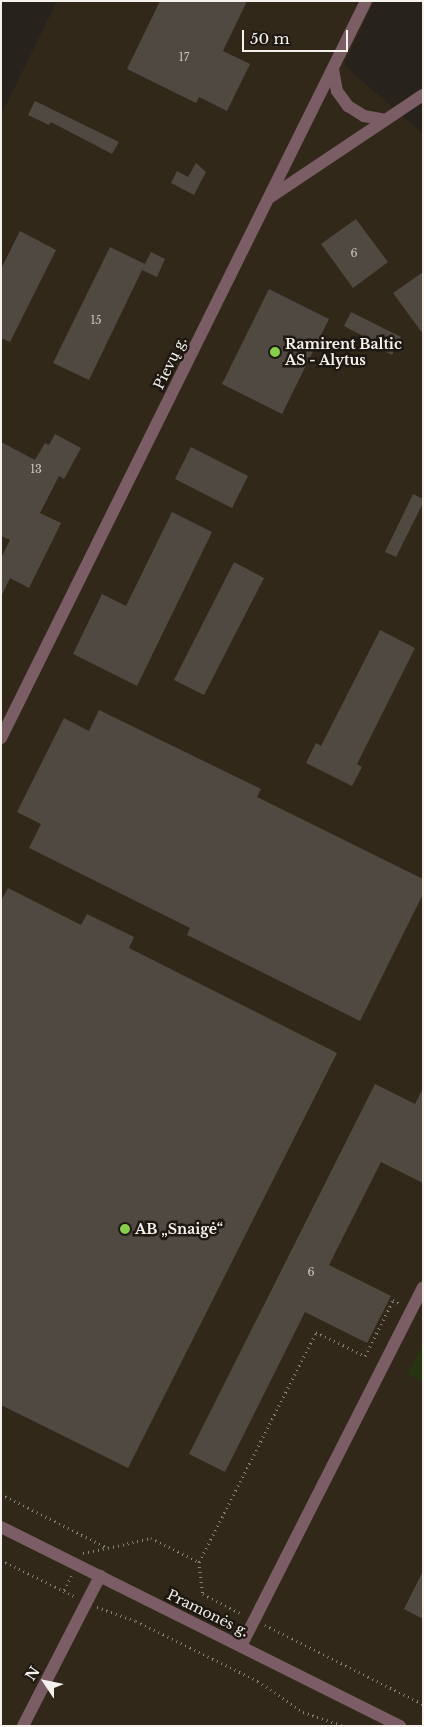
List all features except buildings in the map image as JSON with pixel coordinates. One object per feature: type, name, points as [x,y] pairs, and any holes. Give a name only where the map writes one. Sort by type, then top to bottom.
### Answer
[{"type":"street","name":"Pievų g.","points":[[1,738],[366,1]]},
{"type":"street","points":[[333,68],[337,91],[348,106],[364,116],[386,120]]},
{"type":"street","points":[[268,199],[423,95]]},
{"type":"street","points":[[241,1646],[423,1288]]},
{"type":"street","name":"Pramonės g.","points":[[1,1527],[400,1726]]},
{"type":"street","points":[[22,1726],[100,1576]]},
{"type":"path","points":[[412,1310],[393,1300],[365,1356],[316,1332],[199,1562],[203,1594],[423,1704]]},
{"type":"path","points":[[1,1494],[108,1548],[151,1538],[199,1562]]},
{"type":"path","points":[[1,1560],[86,1602],[136,1621],[258,1681],[303,1712],[344,1726]]},
{"type":"shaded area","points":[[57,1],[374,1],[344,65],[423,134],[423,1343],[407,1374],[423,1382],[423,1726],[1,1726],[1,115]]},
{"type":"green space","points":[[423,1343],[423,1382],[407,1374]]},
{"type":"place","name":"Ramirent Baltic AS - Alytus","points":[[275,352]]},
{"type":"place","name":"AB „Snaigė“","points":[[125,1229]]}]
